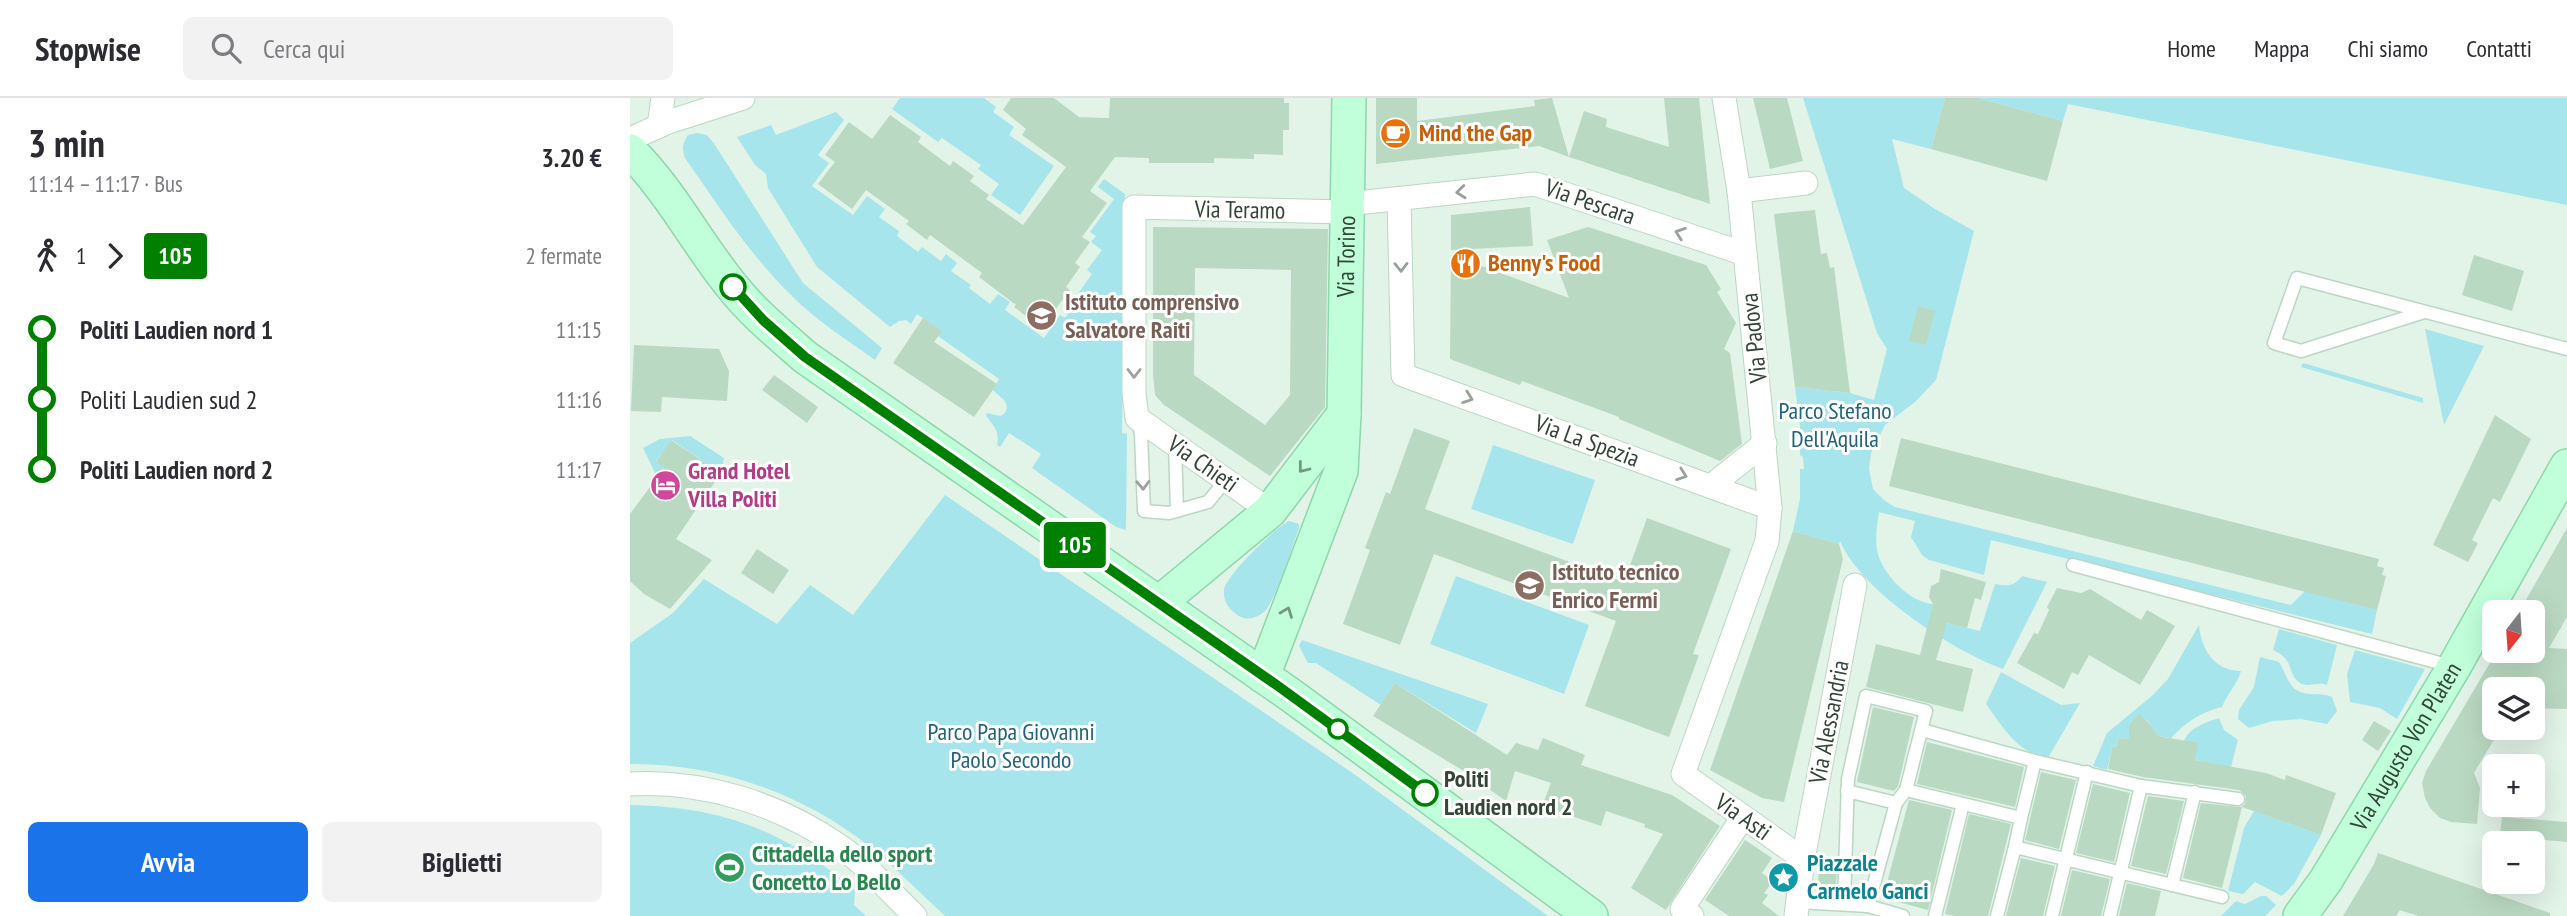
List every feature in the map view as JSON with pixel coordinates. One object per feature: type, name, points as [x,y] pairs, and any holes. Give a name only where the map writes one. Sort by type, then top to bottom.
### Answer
[{"type":"street","points":[[659,126],[663,98]]},
{"type":"street","points":[[630,139],[659,126],[743,98]]},
{"type":"street","name":"Via Torino","points":[[1263,676],[1342,471],[1349,98]]},
{"type":"street","name":"Via Padova","points":[[1683,774],[1767,541],[1770,508],[1739,191],[1724,98]]},
{"type":"street","points":[[630,151],[648,169],[732,286],[763,320],[805,357],[1263,676],[1590,913]]},
{"type":"street","points":[[1739,191],[1806,183]]},
{"type":"street","name":"Via Pescara","points":[[1347,208],[1399,199],[1535,184],[1745,254]]},
{"type":"street","name":"Via La Spezia","points":[[1399,199],[1404,375],[1770,508]]},
{"type":"street","name":"Via Teramo","points":[[1137,418],[1134,393],[1134,207],[1347,208]]},
{"type":"street","points":[[1159,603],[1274,505],[1344,414]]},
{"type":"street","name":"Via Chieti","points":[[1137,418],[1226,480],[1274,505]]},
{"type":"street","points":[[1711,486],[1765,443]]},
{"type":"street","name":"Via Augusto Von Platen","points":[[2326,880],[2454,667],[2567,466]]},
{"type":"street","points":[[1274,505],[1294,500],[1305,503],[1321,524]]},
{"type":"street","name":"Via Alessandria","points":[[1797,909],[1803,859],[1855,585]]},
{"type":"street","name":"Via Asti","points":[[1683,774],[1803,859]]},
{"type":"street","points":[[630,784],[657,783],[720,792],[788,814],[842,848],[915,916]]},
{"type":"street","points":[[1692,916],[1682,909],[1743,817]]},
{"type":"street","points":[[2300,916],[2326,880]]},
{"type":"street","points":[[2310,916],[2326,880]]},
{"type":"lane","points":[[2424,312],[2301,351],[2274,343],[2297,278],[2567,349]]},
{"type":"lane","points":[[1137,418],[1142,434],[1144,511],[1169,513],[1208,502],[1226,480]]},
{"type":"lane","points":[[1175,444],[1177,511]]},
{"type":"lane","points":[[2073,565],[2454,667]]},
{"type":"lane","points":[[1844,903],[1847,791],[1866,696],[1926,711],[1906,790],[1896,803],[1868,906]]},
{"type":"lane","points":[[1922,730],[2141,786],[2238,799]]},
{"type":"lane","points":[[1997,916],[2035,761]]},
{"type":"lane","points":[[2052,916],[2087,772]]},
{"type":"lane","points":[[2110,916],[2141,786]]},
{"type":"lane","points":[[1906,790],[2021,818]]},
{"type":"lane","points":[[1847,791],[1896,803]]},
{"type":"lane","points":[[2172,885],[2195,792]]},
{"type":"lane","points":[[1935,916],[1963,804]]},
{"type":"lane","points":[[2015,847],[2222,897]]},
{"type":"lane","points":[[1797,909],[1844,903],[1868,906],[1903,916]]},
{"type":"green space","points":[[900,98],[984,98],[996,107],[993,112],[1014,127],[1009,135],[1054,166],[1020,215],[991,195],[999,184],[978,169],[981,165],[942,138],[938,142],[892,109]]},
{"type":"green space","name":"Parco Stefano Dell'Aquila","points":[[1803,98],[1945,98],[1931,149],[1892,139],[1904,188],[1974,231],[1936,380],[1915,402],[1885,425],[1871,453],[1869,469],[1873,489],[1885,501],[1895,507],[2291,605],[2305,591],[2377,610],[2372,634],[1991,540],[1984,575],[1929,560],[1922,555],[1911,537],[1915,521],[1879,512],[1876,545],[1884,568],[1906,593],[1933,604],[1946,626],[1947,623],[1980,631],[1995,584],[2010,585],[2022,576],[2047,582],[2003,669],[1935,634],[1888,599],[1851,560],[1840,541],[1839,544],[1793,531],[1800,499],[1800,469],[1804,469],[1803,457],[1800,455],[1800,426],[1795,387],[1850,393],[1874,400],[1887,349],[1877,333]]},
{"type":"green space","points":[[1978,98],[2567,98],[2567,205],[2068,104],[2063,121]]},
{"type":"green space","points":[[836,112],[844,120],[818,155],[829,163],[812,186],[853,215],[867,196],[885,209],[879,217],[899,231],[897,236],[918,252],[922,247],[941,261],[946,254],[957,263],[951,271],[971,285],[969,288],[990,304],[998,294],[1010,302],[1005,310],[1044,338],[1060,315],[1065,318],[1080,298],[1077,295],[1092,274],[1087,270],[1102,250],[1091,242],[1096,236],[1090,232],[1114,199],[1098,187],[1104,179],[1125,194],[1122,433],[1127,434],[1126,530],[1116,527],[1032,468],[1041,454],[1009,433],[1000,447],[997,445],[997,433],[986,416],[987,413],[1001,416],[1005,413],[1005,401],[993,390],[999,379],[938,336],[941,331],[917,314],[911,324],[906,320],[899,321],[890,327],[817,267],[768,188],[766,174],[755,165],[737,137],[771,125],[776,135]]},
{"type":"green space","points":[[688,135],[707,135],[715,145],[803,283],[882,348],[875,360],[810,312],[775,279],[747,246],[685,158],[685,141]]},
{"type":"green space","points":[[2425,329],[2484,346],[2444,425]]},
{"type":"green space","points":[[2303,363],[2423,398],[2423,403],[2301,367]]},
{"type":"green space","points":[[690,436],[724,458],[721,473],[672,440],[656,461],[664,467],[657,477],[643,448],[660,439]]},
{"type":"green space","points":[[1493,445],[1595,480],[1573,544],[1471,509]]},
{"type":"green space","name":"Parco Papa Giovanni Paolo Secondo","points":[[945,495],[1354,774],[1548,916],[945,916],[870,847],[816,811],[787,797],[757,785],[694,769],[630,764],[630,643],[673,613],[704,579],[777,624],[810,585],[853,615]]},
{"type":"green space","points":[[1289,521],[1299,524],[1299,528],[1273,597],[1260,615],[1253,618],[1238,616],[1225,600],[1224,590],[1227,583],[1252,552]]},
{"type":"green space","points":[[1456,576],[1589,625],[1564,694],[1430,644]]},
{"type":"green space","points":[[2199,625],[2206,650],[2216,663],[2241,671],[2222,707],[2194,718],[2171,738],[2152,735],[2149,722],[2137,717],[2129,739],[2119,738],[2117,746],[2112,747],[2107,770],[2093,766],[2107,733],[2168,679]]},
{"type":"green space","points":[[2279,629],[2337,645],[2327,685],[2303,684],[2296,679],[2285,658],[2273,650]]},
{"type":"green space","points":[[1302,640],[1488,704],[1476,733],[1395,683],[1381,705],[1316,663],[1308,663],[1299,646]]},
{"type":"green space","points":[[2355,650],[2425,669],[2397,719],[2380,708],[2350,702],[2347,674]]},
{"type":"green space","points":[[2260,657],[2279,662],[2290,683],[2298,691],[2332,697],[2337,711],[2327,724],[2301,719],[2273,721],[2249,728],[2238,719],[2239,710],[2254,687]]},
{"type":"green space","points":[[2001,672],[2061,705],[2080,703],[2048,758],[2019,745],[1986,704]]},
{"type":"green space","points":[[2219,718],[2224,730],[2238,740],[2231,767],[2195,760],[2184,741],[2194,729]]},
{"type":"green space","name":"Cittadella dello sport Concetto Lo Bello","points":[[630,805],[664,807],[724,817],[777,837],[829,869],[855,890],[854,905],[866,916],[630,916]]},
{"type":"green space","points":[[2254,811],[2321,835],[2294,884],[2282,896],[2255,882],[2243,894],[2228,891],[2244,828]]},
{"type":"green space","points":[[2266,896],[2276,905],[2265,916],[2221,916],[2236,901],[2245,904]]},
{"type":"building","points":[[1011,98],[1054,98],[1079,117],[1109,118],[1110,98],[1284,98],[1284,103],[1289,103],[1289,130],[1283,130],[1283,155],[1254,154],[1254,159],[1214,158],[1214,163],[1149,163],[1149,158],[1115,157],[1090,191],[1107,203],[1082,237],[1090,242],[1075,263],[1080,267],[1066,287],[1070,290],[1055,310],[1050,306],[1036,324],[979,277],[982,273],[930,235],[927,240],[906,224],[909,221],[866,190],[852,209],[818,184],[835,162],[825,155],[849,122],[872,139],[890,115],[921,137],[918,142],[950,166],[953,161],[974,176],[970,181],[989,195],[986,199],[1023,225],[1066,167],[1022,135],[1026,129],[1003,110]]},
{"type":"building","points":[[1376,98],[1417,98],[1417,121],[1535,106],[1534,100],[1552,98],[1569,157],[1539,146],[1376,164]]},
{"type":"building","points":[[1664,98],[1699,98],[1710,204],[1569,157],[1584,111],[1607,119],[1606,127],[1669,147]]},
{"type":"building","points":[[1753,98],[1787,98],[1803,161],[1770,169]]},
{"type":"building","points":[[1945,98],[1978,98],[2063,121],[2047,181],[1931,149]]},
{"type":"building","points":[[1530,207],[1533,246],[1451,250],[1451,215]]},
{"type":"building","points":[[1815,210],[1821,254],[1827,253],[1830,268],[1834,267],[1850,393],[1795,387],[1774,214]]},
{"type":"building","points":[[1153,227],[1328,229],[1325,407],[1270,476],[1164,405],[1155,395]],"holes":[[[1195,268],[1291,270],[1290,395],[1265,425],[1194,375]]]},
{"type":"building","points":[[1588,227],[1706,265],[1721,289],[1717,292],[1736,323],[1724,349],[1730,353],[1742,444],[1720,461],[1619,417],[1522,381],[1520,385],[1450,359],[1451,255],[1569,298],[1547,240]]},
{"type":"building","points":[[2474,255],[2524,271],[2512,311],[2462,295]]},
{"type":"building","points":[[1918,306],[1935,311],[1926,345],[1909,341]]},
{"type":"building","points":[[923,318],[942,331],[934,342],[997,384],[974,417],[893,363]]},
{"type":"building","points":[[634,345],[719,349],[729,371],[727,401],[662,397],[661,412],[631,411]]},
{"type":"building","points":[[774,375],[818,407],[807,423],[762,390]]},
{"type":"building","points":[[2495,415],[2531,439],[2500,502],[2493,498],[2472,540],[2478,543],[2468,562],[2433,545]]},
{"type":"building","points":[[1414,428],[1450,441],[1425,509],[1624,582],[1647,518],[1731,549],[1693,654],[1699,655],[1669,737],[1585,706],[1616,621],[1434,554],[1400,645],[1343,624],[1370,550],[1365,548],[1386,492],[1390,494]]},
{"type":"building","points":[[1901,438],[2379,559],[2377,566],[2384,568],[2382,575],[2386,576],[2377,610],[1889,486]]},
{"type":"building","points":[[671,440],[721,473],[676,539],[712,560],[670,609],[644,594],[630,581],[630,514],[664,468],[656,462]]},
{"type":"building","points":[[2567,528],[2567,617],[2549,648],[2567,649],[2567,709],[2545,708],[2545,677],[2482,677],[2482,740],[2494,740],[2485,754],[2482,754],[2482,760],[2474,773],[2480,788],[2477,824],[2451,822],[2440,818],[2430,808],[2422,783],[2426,771],[2490,663],[2545,663],[2545,600],[2526,600]]},
{"type":"building","points":[[1793,531],[1839,544],[1843,559],[1784,802],[1762,798],[1710,770]]},
{"type":"building","points":[[757,549],[789,570],[773,594],[741,573]]},
{"type":"building","points":[[1941,569],[1986,582],[1981,600],[1975,598],[1967,628],[1947,623],[1936,660],[1973,669],[1963,712],[1866,687],[1876,644],[1920,655],[1933,604],[1929,597],[1931,586],[1939,582]]},
{"type":"building","points":[[2057,588],[2081,593],[2090,589],[2141,620],[2147,610],[2175,626],[2140,685],[2089,655],[2078,675],[2072,672],[2064,689],[2017,663],[2034,633],[2038,634]]},
{"type":"building","points":[[1395,683],[1507,755],[1516,743],[1538,750],[1543,738],[1585,755],[1581,765],[1672,795],[1720,826],[1666,910],[1631,888],[1663,834],[1644,827],[1645,824],[1606,811],[1601,826],[1542,806],[1551,783],[1515,771],[1506,801],[1462,770],[1373,716]]},
{"type":"building","points":[[1873,707],[1914,717],[1898,786],[1894,791],[1857,782]]},
{"type":"building","points":[[2139,714],[2158,736],[2198,743],[2195,760],[2266,773],[2285,780],[2286,775],[2336,793],[2321,835],[2242,807],[2222,888],[2183,878],[2201,803],[2241,807],[2245,804],[2246,796],[2239,790],[2143,777],[2108,769],[2112,747],[2117,746],[2119,738],[2129,739],[2129,725]]},
{"type":"building","points":[[2374,721],[2391,731],[2378,751],[2362,740]]},
{"type":"building","points":[[1927,742],[2024,767],[2015,807],[1917,784]]},
{"type":"building","points":[[2041,772],[2076,780],[2059,849],[2025,840]]},
{"type":"building","points":[[2093,784],[2130,793],[2114,862],[2076,853]]},
{"type":"building","points":[[2148,796],[2184,801],[2166,874],[2131,866]]},
{"type":"building","points":[[1909,800],[1952,810],[1928,910],[1883,898]]},
{"type":"building","points":[[1969,814],[2011,824],[1988,916],[1945,914]]},
{"type":"building","points":[[2502,817],[2567,822],[2567,842],[2545,840],[2545,831],[2501,831]]},
{"type":"building","points":[[1745,840],[1772,858],[1762,873],[1773,881],[1764,893],[1768,895],[1762,903],[1779,916],[1729,916],[1705,900]]},
{"type":"building","points":[[2378,853],[2482,889],[2482,894],[2496,894],[2550,913],[2550,916],[2418,916],[2400,910],[2396,916],[2343,916]]},
{"type":"building","points":[[1819,858],[1837,859],[1836,886],[1818,885]]},
{"type":"building","points":[[2021,858],[2055,866],[2043,916],[2006,916]]},
{"type":"building","points":[[2072,870],[2110,879],[2101,916],[2061,916]]},
{"type":"building","points":[[2127,883],[2161,891],[2155,916],[2119,916]]},
{"type":"bus line","name":"105","points":[[733,287],[763,320],[805,357],[1278,686],[1425,793]]},
{"type":"place","name":"Mind the Gap","points":[[1396,133]]},
{"type":"place","name":"Benny's Food","points":[[1465,263]]},
{"type":"place","name":"Istituto comprensivo Salvatore Raiti","points":[[1042,316]]},
{"type":"place","name":"Grand Hotel Villa Politi","points":[[665,485]]},
{"type":"place","name":"Istituto tecnico Enrico Fermi","points":[[1529,586]]},
{"type":"place","name":"Politi Laudien nord 2","points":[[1425,793]]},
{"type":"place","name":"Cittadella dello sport Concetto Lo Bello","points":[[729,868]]},
{"type":"place","name":"Piazzale Carmelo Ganci","points":[[1784,877]]}]
